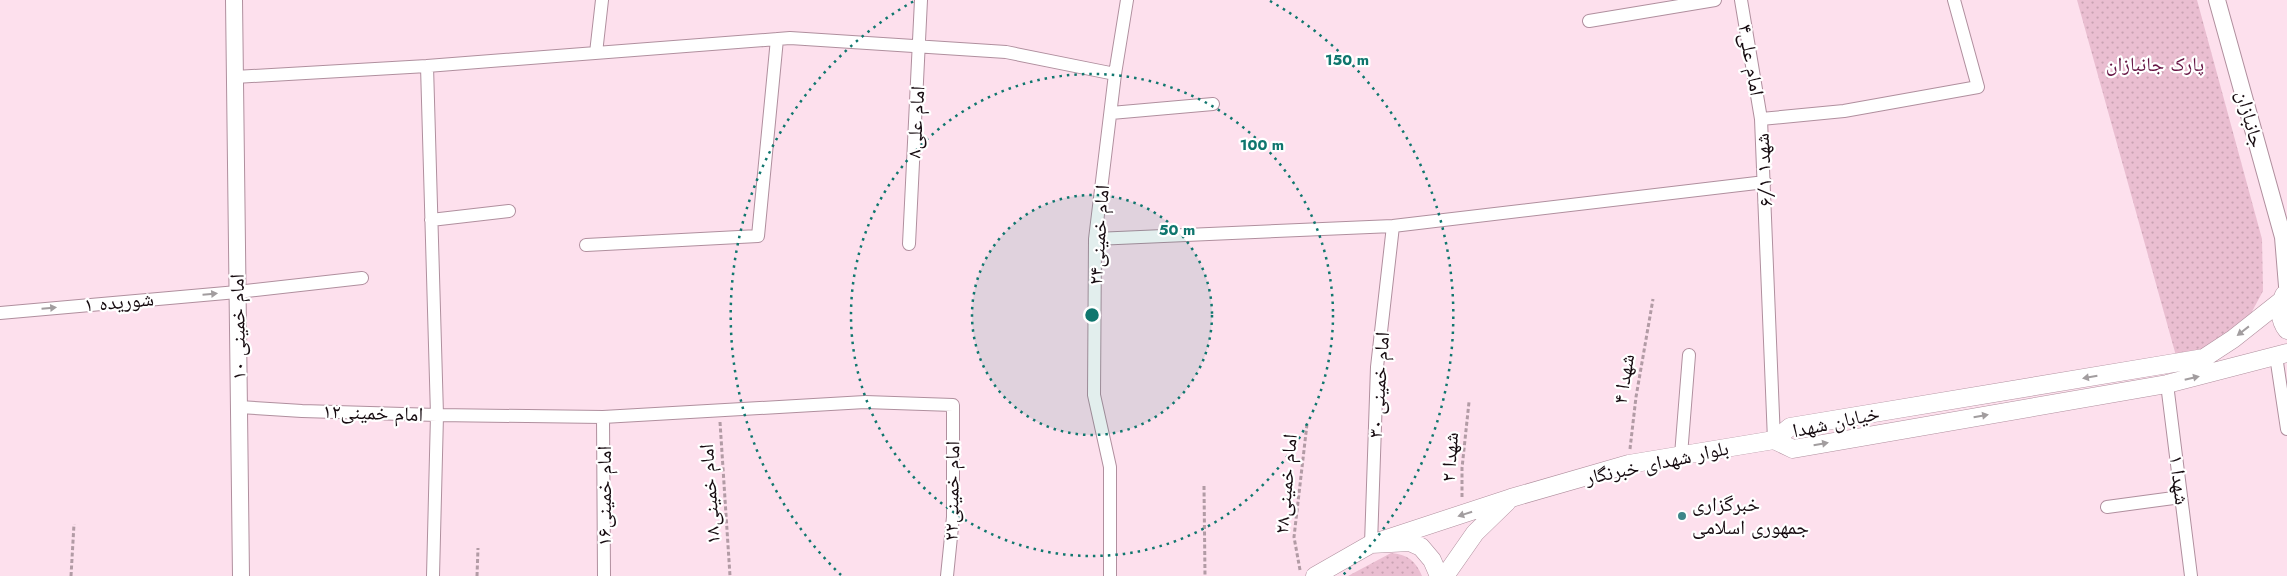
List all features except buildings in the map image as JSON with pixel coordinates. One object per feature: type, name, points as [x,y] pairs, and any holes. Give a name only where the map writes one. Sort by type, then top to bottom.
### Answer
[{"type":"main road","name":"خیابان شهدا","points":[[2281,355],[2167,384],[1793,449],[1774,440],[1790,427],[2204,358],[2233,339],[2285,292]]},
{"type":"main road","points":[[2285,292],[2280,314],[2287,330]]},
{"type":"main road","points":[[1929,404],[1932,424]]},
{"type":"main road","name":"بلوار شهدای خبرنگار","points":[[1371,544],[1512,498],[1629,464],[1774,440]]},
{"type":"main road","name":"بلوار شهدای خبرنگار","points":[[1445,576],[1475,532],[1512,498]]},
{"type":"main road","points":[[1311,576],[1371,544],[1410,542],[1421,547],[1432,560],[1439,576]]},
{"type":"street","name":"امام خمینی ۱۰","points":[[234,0],[240,576]]},
{"type":"street","points":[[596,53],[602,0]]},
{"type":"street","name":"امام علی۸","points":[[909,244],[921,0]]},
{"type":"street","name":"امام خمینی۲۴","points":[[1110,576],[1110,467],[1094,395],[1095,239],[1115,74],[1127,0]]},
{"type":"street","points":[[1589,21],[1715,0]]},
{"type":"street","name":"امام علی۴","points":[[1741,0],[1761,119]]},
{"type":"street","name":"شهد۱ ۶/۱","points":[[1774,440],[1761,119],[1844,111],[1978,87],[1954,0]]},
{"type":"street","name":"جانبازان","points":[[2218,0],[2285,240],[2285,292]]},
{"type":"street","points":[[235,77],[427,66],[777,39],[1006,52],[1115,74]]},
{"type":"street","points":[[586,245],[758,236],[777,39]]},
{"type":"street","points":[[427,66],[437,415],[603,417],[720,410]]},
{"type":"street","points":[[1111,113],[1213,104]]},
{"type":"street","points":[[1095,239],[1393,226],[1765,182]]},
{"type":"street","points":[[431,220],[509,211]]},
{"type":"street","name":"امام خمینی ۳۰","points":[[1371,544],[1378,367],[1393,226]]},
{"type":"street","name":"شوریده ۱","points":[[0,313],[238,292],[362,278]]},
{"type":"street","points":[[1681,455],[1689,355]]},
{"type":"street","points":[[2281,355],[2287,429]]},
{"type":"street","name":"شهدا ۱","points":[[2167,384],[2191,576]]},
{"type":"street","name":"امام خمینی۲۲","points":[[720,410],[865,402],[953,406],[953,517],[947,576]]},
{"type":"street","name":"امام خمینی۱۲","points":[[239,407],[302,412],[437,415],[434,576]]},
{"type":"street","name":"امام خمینی۱۶","points":[[603,417],[604,576]]},
{"type":"street","points":[[2107,507],[2181,497]]},
{"type":"path","name":"شهدا ۴","points":[[1629,464],[1636,397],[1652,299]]},
{"type":"path","name":"شهدا ۲","points":[[1462,515],[1462,468],[1469,402]]},
{"type":"path","name":"امام خمینی۱۸","points":[[720,410],[730,576]]},
{"type":"path","name":"امام خمینی۲۸","points":[[1307,424],[1294,537],[1311,576]]},
{"type":"path","points":[[1204,486],[1205,576]]},
{"type":"path","points":[[71,576],[74,524]]},
{"type":"path","points":[[477,576],[478,548]]},
{"type":"green space","name":"پارک جانبازان","points":[[2077,0],[2197,0],[2262,239],[2263,291],[2241,332],[2178,363]]},
{"type":"green space","points":[[1391,553],[1410,559],[1417,566],[1422,576],[1348,576]]},
{"type":"place","name":"خبرگزاری جمهوری اسلامی","points":[[1682,516]]}]
